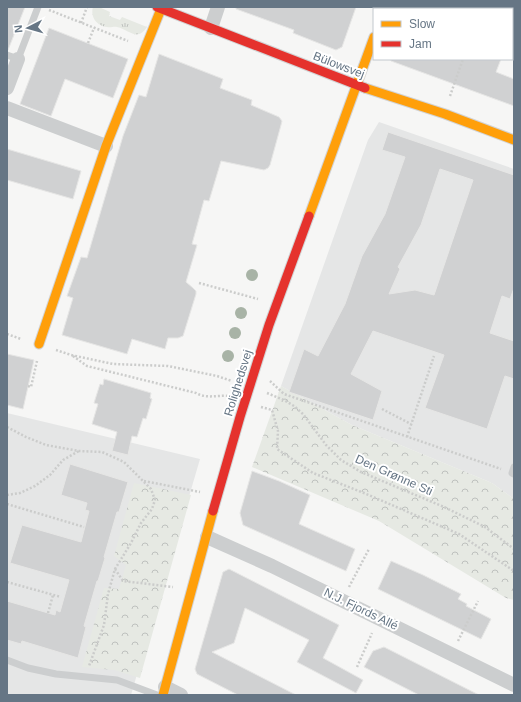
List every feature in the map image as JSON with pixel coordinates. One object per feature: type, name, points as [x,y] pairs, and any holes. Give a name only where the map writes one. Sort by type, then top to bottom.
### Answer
[{"type":"street","points":[[211,28],[218,7]]},
{"type":"street","points":[[39,344],[106,146],[146,48],[159,8]]},
{"type":"street","name":"Bülowsvej","points":[[159,8],[357,85],[444,114],[514,140]]},
{"type":"street","name":"Rolighedsvej","points":[[161,692],[192,591],[255,368],[373,40]]},
{"type":"street","points":[[7,88],[12,57]]},
{"type":"street","points":[[7,108],[106,146]]},
{"type":"street","name":"N.J. Fjords Allé","points":[[207,537],[272,566],[514,685]]},
{"type":"street","points":[[161,692],[181,695]]},
{"type":"lane","points":[[12,57],[38,7]]},
{"type":"lane","points":[[7,660],[28,668],[56,674],[116,680],[161,692]]},
{"type":"path","points":[[81,23],[87,7]]},
{"type":"path","points":[[47,10],[146,48]]},
{"type":"path","points":[[88,43],[94,28]]},
{"type":"path","points":[[444,114],[463,60]]},
{"type":"path","points":[[199,283],[277,304]]},
{"type":"path","points":[[28,386],[31,387],[38,358],[39,344]]},
{"type":"path","name":"Den Grønne Sti","points":[[245,402],[227,396],[216,395],[204,397],[196,393],[87,366],[71,355],[113,364],[168,366],[217,376],[284,400],[303,414],[326,445],[341,460],[361,472],[444,506],[485,527],[514,549]]},
{"type":"path","points":[[407,437],[434,356]]},
{"type":"path","points":[[255,368],[284,394],[407,437],[513,471]]},
{"type":"path","points":[[245,402],[272,410],[278,431],[277,449],[313,473],[364,493],[459,534],[514,570]]},
{"type":"path","points":[[382,409],[411,424]]},
{"type":"path","points":[[7,427],[46,445],[79,451],[102,452],[124,462],[151,489],[155,500],[152,509],[141,523],[115,569],[108,594],[104,624],[84,678]]},
{"type":"path","points":[[7,495],[20,493],[35,486],[50,475],[63,460],[79,451]]},
{"type":"path","points":[[144,481],[218,496]]},
{"type":"path","points":[[7,504],[84,527]]},
{"type":"path","points":[[342,600],[369,549]]},
{"type":"path","points":[[115,569],[123,581],[163,585],[192,591]]},
{"type":"path","points":[[7,582],[61,597]]},
{"type":"path","points":[[48,613],[53,595]]},
{"type":"path","points":[[452,654],[478,600]]},
{"type":"path","points":[[356,667],[379,618]]},
{"type":"shaded area","points":[[379,122],[514,169],[514,499],[492,483],[352,425],[281,386],[368,140]]},
{"type":"shaded area","points":[[7,413],[200,459],[131,695],[7,695]]},
{"type":"green space","points":[[93,7],[99,7],[110,12],[109,16],[120,20],[122,17],[147,27],[140,34],[133,34],[122,28],[100,25],[93,17]]},
{"type":"green space","points":[[281,386],[352,425],[492,483],[514,499],[514,600],[506,598],[379,521],[252,467]]},
{"type":"green space","points":[[134,483],[191,495],[140,678],[114,670],[82,667],[104,588],[119,589],[126,565],[114,556]]},
{"type":"building","points":[[7,7],[25,7],[8,50],[7,50]]},
{"type":"building","points":[[236,7],[356,7],[342,47],[336,50],[293,33],[294,30],[236,9]]},
{"type":"building","points":[[49,28],[128,59],[113,98],[65,79],[51,116],[20,104]]},
{"type":"building","points":[[159,54],[223,79],[220,88],[252,100],[251,105],[279,117],[282,121],[268,168],[264,170],[221,161],[209,201],[204,200],[192,244],[197,245],[186,282],[196,291],[196,294],[183,336],[178,338],[168,338],[165,349],[132,339],[127,354],[62,335],[73,298],[67,296],[81,257],[87,258],[123,136],[139,95],[146,97]]},
{"type":"building","points":[[501,60],[496,72],[514,79],[514,106],[391,61]]},
{"type":"building","points":[[388,132],[514,175],[514,288],[510,299],[502,296],[490,333],[514,341],[514,379],[505,376],[487,429],[425,408],[444,355],[373,331],[351,374],[382,391],[373,420],[289,392],[304,349],[318,356],[345,304],[362,256],[385,214],[405,157],[382,150]],"holes":[[[440,169],[473,180],[434,295],[415,290],[389,294],[400,269],[398,267],[421,225]]]},
{"type":"building","points":[[7,149],[81,171],[73,199],[7,180]]},
{"type":"building","points":[[7,354],[34,360],[23,409],[7,405]]},
{"type":"building","points":[[104,379],[151,393],[150,398],[152,399],[146,419],[143,418],[137,437],[132,436],[128,455],[112,451],[117,432],[92,424],[98,404],[94,403],[100,384],[103,385]]},
{"type":"building","points":[[70,464],[128,482],[119,512],[117,512],[104,557],[105,558],[84,626],[86,627],[78,658],[22,641],[21,644],[7,640],[7,601],[55,615],[56,610],[60,612],[69,580],[10,563],[22,525],[81,542],[89,511],[85,510],[87,503],[61,495]]},
{"type":"building","points":[[252,471],[310,495],[299,524],[355,549],[346,571],[243,525],[240,513]]},
{"type":"building","points":[[391,561],[461,594],[458,599],[467,604],[466,606],[491,619],[481,639],[378,589]]},
{"type":"building","points":[[229,569],[339,625],[323,658],[363,680],[356,693],[297,662],[309,640],[245,608],[234,643],[212,652],[296,695],[238,695],[197,674],[195,669],[223,572]]},
{"type":"building","points":[[384,647],[479,695],[419,695],[364,667],[373,651]]},
{"type":"traffic: slow","points":[[39,344],[106,146],[161,9]]},
{"type":"traffic: slow","points":[[309,216],[373,40]]},
{"type":"traffic: slow","points":[[365,88],[445,114],[514,140]]},
{"type":"traffic: slow","points":[[163,695],[213,511]]},
{"type":"traffic: jam","points":[[157,7],[365,88]]},
{"type":"traffic: jam","points":[[213,511],[240,417],[269,325],[309,216]]}]
